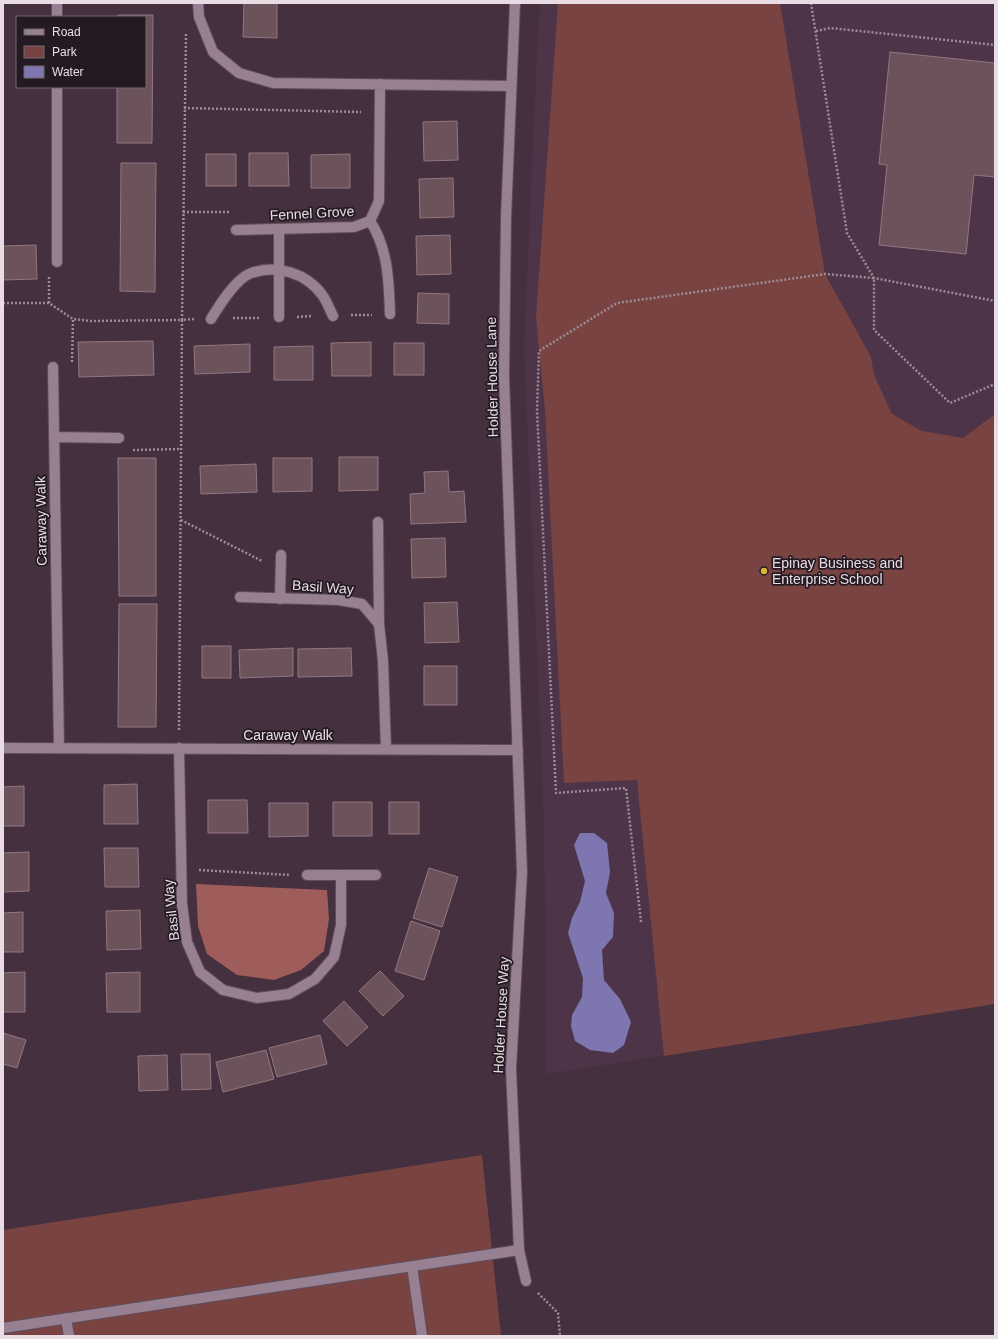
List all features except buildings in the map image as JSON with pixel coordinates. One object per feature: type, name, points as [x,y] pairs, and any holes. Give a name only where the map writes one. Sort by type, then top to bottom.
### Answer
[{"type":"street","points":[[57,3],[57,16]]},
{"type":"street","points":[[198,3],[199,17],[213,52],[239,73],[273,83],[511,86]]},
{"type":"street","name":"Holder House Lane","points":[[515,3],[506,217],[504,377],[518,750]]},
{"type":"street","name":"Fennel Grove","points":[[236,230],[354,227],[370,221],[379,201],[380,84]]},
{"type":"street","points":[[57,88],[57,262]]},
{"type":"street","points":[[370,221],[379,234],[388,278],[390,314]]},
{"type":"street","points":[[279,229],[279,317]]},
{"type":"street","points":[[211,319],[220,305],[248,274],[278,269],[306,279],[323,296],[333,316]]},
{"type":"street","name":"Caraway Walk","points":[[53,367],[58,748]]},
{"type":"street","points":[[54,437],[119,438]]},
{"type":"street","points":[[378,522],[379,624],[383,661],[386,749]]},
{"type":"street","name":"Basil Way","points":[[280,599],[281,555]]},
{"type":"street","name":"Basil Way","points":[[240,597],[339,600],[362,604],[379,624]]},
{"type":"street","name":"Caraway Walk","points":[[3,748],[518,750]]},
{"type":"street","name":"Basil Way","points":[[179,748],[182,904],[187,942],[200,972],[222,990],[257,998],[289,994],[315,979],[334,957],[341,925],[341,876]]},
{"type":"street","name":"Holder House Way","points":[[518,750],[522,872],[511,1069],[519,1250],[526,1282]]},
{"type":"street","points":[[308,876],[376,876]]},
{"type":"street","points":[[3,1328],[519,1250]]},
{"type":"street","points":[[412,1266],[422,1336]]},
{"type":"street","points":[[66,1318],[69,1336]]},
{"type":"path","points":[[811,3],[847,233],[874,278],[874,330],[950,403],[995,384]]},
{"type":"path","points":[[179,748],[185,36],[199,17]]},
{"type":"path","points":[[816,31],[830,28],[995,45]]},
{"type":"path","points":[[184,108],[380,113]]},
{"type":"path","points":[[183,212],[231,212],[236,230]]},
{"type":"path","points":[[49,303],[49,270],[57,262]]},
{"type":"path","points":[[641,922],[626,788],[556,793],[537,411],[539,351],[617,303],[825,274],[874,278],[995,301]]},
{"type":"path","points":[[3,303],[49,303],[73,319],[91,321],[182,320]]},
{"type":"path","points":[[53,367],[72,367],[73,319]]},
{"type":"path","points":[[119,438],[127,451],[181,449]]},
{"type":"path","points":[[180,520],[280,570]]},
{"type":"path","points":[[181,869],[308,876]]},
{"type":"path","points":[[526,1282],[558,1313],[560,1336]]},
{"type":"shaded area","name":"Epinay Business and Enterprise School","points":[[541,3],[995,3],[995,1004],[546,1074],[546,950],[543,795],[524,346],[538,30]]},
{"type":"shaded area","points":[[196,884],[327,890],[329,919],[324,951],[301,970],[274,980],[237,975],[207,954],[198,926]]},
{"type":"green space","name":"Epinay Business and Enterprise School","points":[[558,3],[780,3],[825,274],[871,357],[874,375],[892,414],[922,431],[963,438],[995,414],[995,1004],[664,1056],[637,780],[564,783],[545,410],[536,317]]},
{"type":"green space","points":[[482,1155],[501,1336],[3,1336],[3,1230]]},
{"type":"water","points":[[580,833],[594,833],[607,843],[610,872],[606,893],[614,913],[613,937],[602,950],[604,980],[620,999],[631,1022],[624,1045],[613,1053],[590,1050],[575,1041],[571,1026],[572,1015],[582,997],[583,978],[568,933],[572,918],[580,902],[585,881],[574,845]]},
{"type":"place","name":"Epinay Business and Enterprise School","points":[[764,571]]}]
